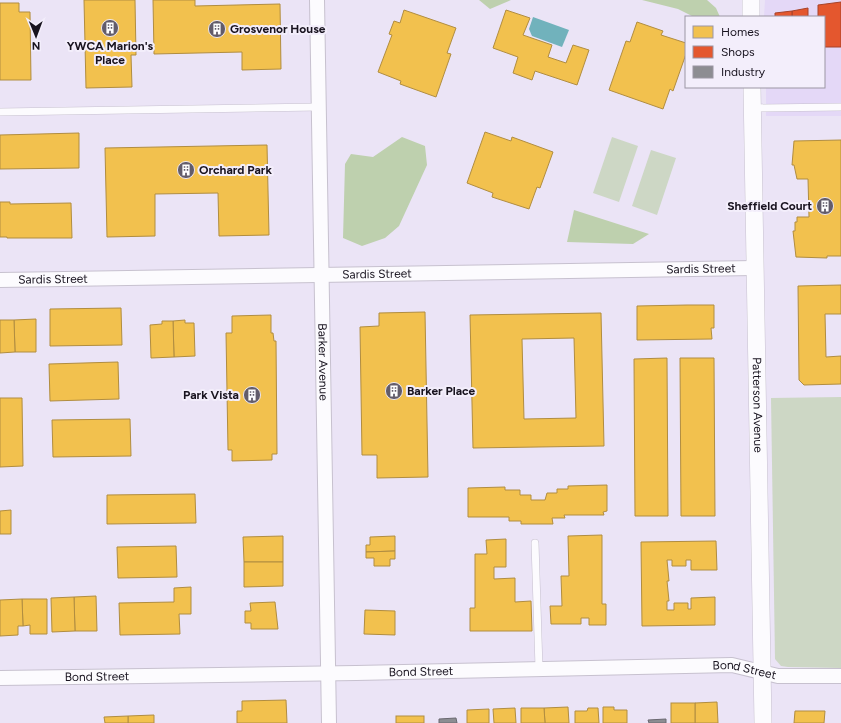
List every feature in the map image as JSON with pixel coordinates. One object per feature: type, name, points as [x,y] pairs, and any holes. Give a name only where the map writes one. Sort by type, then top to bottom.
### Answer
[{"type":"street","name":"Barker Avenue","points":[[317,0],[329,723]]},
{"type":"street","points":[[751,0],[751,16]]},
{"type":"street","name":"Patterson Avenue","points":[[752,88],[763,723]]},
{"type":"street","name":"Sardis Street","points":[[0,280],[754,268]]},
{"type":"street","name":"Bond Street","points":[[0,678],[329,673],[732,664],[784,676],[841,676]]},
{"type":"lane","points":[[0,112],[319,107]]},
{"type":"lane","points":[[752,108],[841,107]]},
{"type":"lane","points":[[535,543],[539,668]]},
{"type":"shaded area","points":[[765,0],[841,0],[841,116],[766,116],[766,88],[825,88],[825,16],[764,16]]},
{"type":"green space","points":[[479,0],[511,0],[490,9]]},
{"type":"green space","points":[[642,0],[707,0],[716,8],[720,16],[692,16],[678,9]]},
{"type":"green space","points":[[402,137],[425,146],[427,165],[399,226],[385,238],[362,246],[343,238],[345,164],[351,154],[373,157]]},
{"type":"green space","points":[[612,137],[638,146],[619,202],[593,193]]},
{"type":"green space","points":[[651,150],[676,158],[657,215],[632,206]]},
{"type":"green space","points":[[574,210],[649,234],[633,244],[567,242]]},
{"type":"green space","points":[[841,397],[841,668],[781,666],[775,659],[771,398]]},
{"type":"water","points":[[533,17],[569,30],[562,47],[532,36],[529,29]]},
{"type":"building: Homes","name":"YWCA Marion's Place","points":[[84,0],[135,0],[136,55],[131,55],[132,87],[86,88]]},
{"type":"building: Homes","name":"Grosvenor House","points":[[153,0],[195,0],[195,6],[280,4],[281,69],[242,70],[242,52],[154,54]]},
{"type":"building: Homes","points":[[0,3],[19,3],[19,12],[30,12],[31,80],[0,80]]},
{"type":"building: Homes","points":[[404,10],[456,28],[447,53],[451,54],[436,97],[400,84],[401,81],[378,72],[392,35],[389,34],[394,21],[400,23]]},
{"type":"building: Homes","points":[[506,10],[530,18],[523,35],[552,45],[548,57],[566,63],[573,45],[589,50],[577,85],[535,71],[532,80],[513,73],[518,57],[493,48]]},
{"type":"building: Homes","points":[[637,22],[663,31],[661,35],[685,43],[685,57],[673,91],[670,89],[663,109],[609,90],[626,41],[630,42]]},
{"type":"building: Homes","points":[[485,132],[511,141],[512,137],[553,152],[540,188],[537,187],[529,209],[492,197],[493,193],[467,183]]},
{"type":"building: Homes","points":[[79,133],[79,168],[0,169],[0,135]]},
{"type":"building: Homes","name":"Sheffield Court","points":[[841,140],[841,256],[827,256],[827,258],[796,257],[793,231],[795,231],[795,222],[797,222],[797,217],[809,217],[808,179],[797,179],[794,165],[792,165],[794,141]]},
{"type":"building: Homes","name":"Orchard Park","points":[[267,145],[269,235],[219,236],[218,193],[155,194],[155,236],[107,237],[105,148]]},
{"type":"building: Homes","points":[[0,202],[10,202],[10,204],[71,203],[72,238],[0,237]]},
{"type":"building: Homes","points":[[841,285],[841,314],[825,314],[826,357],[841,356],[841,384],[804,385],[799,380],[798,286]]},
{"type":"building: Homes","points":[[714,305],[714,328],[711,328],[712,339],[637,340],[637,306]]},
{"type":"building: Homes","points":[[121,308],[122,345],[50,346],[50,309]]},
{"type":"building: Homes","name":"Barker Place","points":[[425,312],[428,477],[377,478],[377,455],[362,455],[360,327],[379,326],[379,313]]},
{"type":"building: Homes","points":[[601,313],[604,446],[473,448],[470,315]],"holes":[[[574,338],[576,418],[524,419],[522,339]]]},
{"type":"building: Homes","name":"Park Vista","points":[[271,315],[271,333],[273,333],[274,341],[276,341],[277,454],[272,454],[272,460],[232,461],[232,450],[228,450],[226,333],[232,333],[232,316]]},
{"type":"building: Homes","points":[[36,319],[36,352],[15,352],[14,320]]},
{"type":"building: Homes","points":[[0,320],[14,320],[15,352],[0,353]]},
{"type":"building: Homes","points":[[185,320],[185,323],[194,323],[195,356],[174,357],[173,321]]},
{"type":"building: Homes","points":[[162,321],[173,321],[174,357],[151,358],[150,325],[162,324]]},
{"type":"building: Homes","points":[[667,358],[668,516],[635,516],[634,359]]},
{"type":"building: Homes","points":[[680,358],[714,358],[715,516],[681,516]]},
{"type":"building: Homes","points":[[118,362],[119,399],[50,401],[49,364]]},
{"type":"building: Homes","points":[[0,398],[22,398],[23,466],[0,467]]},
{"type":"building: Homes","points":[[130,419],[131,456],[53,457],[52,420]]},
{"type":"building: Homes","points":[[607,485],[607,511],[603,512],[604,515],[564,515],[565,518],[552,518],[553,524],[521,524],[521,521],[509,521],[509,517],[468,517],[468,488],[505,487],[505,490],[520,490],[520,495],[531,495],[531,500],[545,500],[547,493],[557,493],[557,489],[568,489],[568,486]]},
{"type":"building: Homes","points":[[195,494],[196,523],[107,524],[107,495]]},
{"type":"building: Homes","points":[[11,510],[11,534],[0,534],[0,511]]},
{"type":"building: Homes","points":[[602,535],[602,604],[606,604],[606,625],[589,625],[589,618],[581,618],[581,624],[551,624],[550,606],[562,606],[561,576],[569,576],[568,536]]},
{"type":"building: Homes","points":[[283,536],[283,562],[244,562],[243,537]]},
{"type":"building: Homes","points":[[395,536],[395,551],[366,552],[366,545],[370,545],[370,537]]},
{"type":"building: Homes","points":[[506,539],[506,567],[494,567],[494,579],[515,578],[515,602],[531,601],[532,631],[470,631],[470,608],[475,608],[475,554],[487,554],[486,540]]},
{"type":"building: Homes","points":[[716,541],[717,570],[691,570],[691,560],[686,560],[686,566],[672,566],[672,560],[667,560],[669,601],[667,601],[667,610],[674,610],[674,603],[688,603],[688,609],[691,609],[691,598],[715,597],[715,625],[642,626],[641,542]]},
{"type":"building: Homes","points":[[176,546],[177,577],[118,578],[117,547]]},
{"type":"building: Homes","points":[[395,551],[395,559],[390,559],[390,566],[374,566],[374,558],[366,558],[366,552]]},
{"type":"building: Homes","points":[[244,562],[283,562],[283,586],[244,587]]},
{"type":"building: Homes","points":[[191,587],[191,614],[179,614],[180,634],[120,635],[119,603],[174,602],[174,588]]},
{"type":"building: Homes","points":[[96,596],[97,631],[75,631],[74,597]]},
{"type":"building: Homes","points":[[74,597],[75,631],[52,632],[51,598]]},
{"type":"building: Homes","points":[[22,599],[47,599],[47,634],[30,634],[30,625],[23,626]]},
{"type":"building: Homes","points":[[22,599],[23,626],[18,626],[18,635],[0,636],[0,600]]},
{"type":"building: Homes","points":[[275,602],[278,629],[251,629],[251,623],[245,623],[245,611],[251,611],[250,603]]},
{"type":"building: Homes","points":[[365,610],[395,611],[395,635],[364,634]]},
{"type":"building: Homes","points":[[286,700],[287,723],[237,723],[237,711],[242,711],[242,701]]},
{"type":"building: Homes","points":[[717,702],[718,723],[695,723],[695,703]]},
{"type":"building: Homes","points":[[671,703],[695,703],[695,723],[671,723]]},
{"type":"building: Homes","points":[[568,707],[569,723],[545,723],[544,708]]},
{"type":"building: Homes","points":[[603,707],[614,707],[614,710],[627,710],[627,723],[603,723]]},
{"type":"building: Homes","points":[[515,708],[516,723],[494,723],[493,709]]},
{"type":"building: Homes","points":[[521,708],[544,708],[545,723],[521,723]]},
{"type":"building: Homes","points":[[588,708],[598,708],[599,723],[575,723],[575,711],[587,711]]},
{"type":"building: Homes","points":[[489,709],[489,723],[467,723],[467,710]]},
{"type":"building: Homes","points":[[795,711],[825,711],[824,723],[794,723]]},
{"type":"building: Homes","points":[[154,715],[154,723],[128,723],[128,716]]},
{"type":"building: Homes","points":[[128,716],[128,723],[105,723],[104,717]]},
{"type":"building: Homes","points":[[396,716],[424,716],[424,723],[396,723]]},
{"type":"building: Shops","points":[[841,2],[841,47],[825,47],[825,16],[818,16],[818,5]]},
{"type":"building: Shops","points":[[808,8],[808,16],[792,16],[792,11]]},
{"type":"building: Shops","points":[[792,11],[792,16],[775,16],[775,13]]},
{"type":"building: Industry","points":[[456,718],[457,723],[439,723],[439,719]]},
{"type":"building: Industry","points":[[666,719],[666,723],[649,723],[648,720]]},
{"type":"place","name":"YWCA Marion's Place","points":[[110,28]]},
{"type":"place","name":"Grosvenor House","points":[[217,29]]},
{"type":"place","name":"Orchard Park","points":[[186,170]]},
{"type":"place","name":"Sheffield Court","points":[[825,206]]},
{"type":"place","name":"Barker Place","points":[[394,391]]},
{"type":"place","name":"Park Vista","points":[[252,395]]}]
